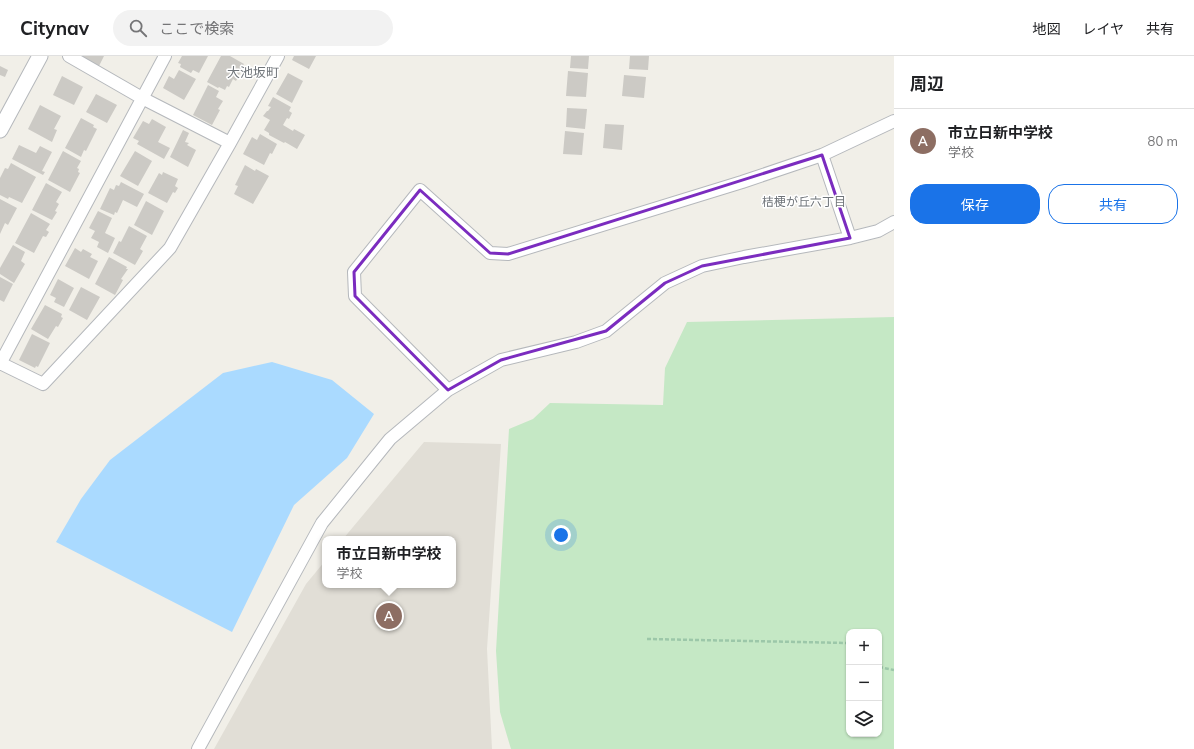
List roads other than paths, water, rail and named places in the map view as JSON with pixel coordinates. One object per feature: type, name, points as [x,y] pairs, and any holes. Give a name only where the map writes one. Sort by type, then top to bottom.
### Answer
[{"type":"street","points":[[0,130],[40,56]]},
{"type":"street","points":[[69,56],[142,98],[230,143]]},
{"type":"street","points":[[165,56],[0,364],[43,384],[170,248],[278,56]]},
{"type":"street","points":[[448,390],[355,296],[354,272],[420,190],[490,253],[508,254],[742,182],[822,155],[894,121]]},
{"type":"street","points":[[822,155],[850,238]]},
{"type":"street","points":[[198,749],[322,523],[390,439],[448,390],[501,360],[576,342],[606,331],[665,283],[702,266],[850,238],[878,231],[894,222]]},
{"type":"water","points":[[272,362],[332,380],[374,414],[347,458],[294,505],[232,632],[56,542],[81,499],[110,460],[223,373]]},
{"type":"place","name":"市立日新中学校","points":[[389,616]]},
{"type":"district","name":"大池坂町","points":[[253,72]]},
{"type":"district","name":"桔梗が丘六丁目","points":[[804,201]]}]
